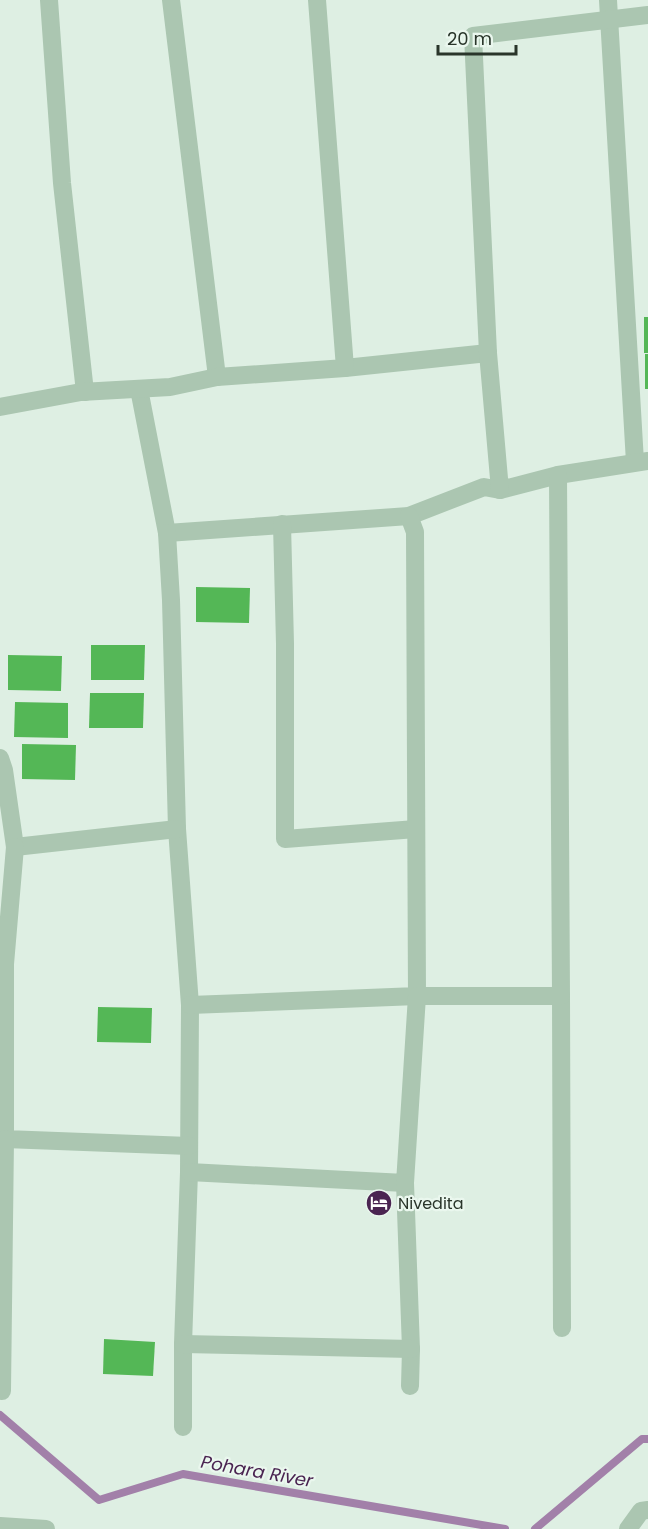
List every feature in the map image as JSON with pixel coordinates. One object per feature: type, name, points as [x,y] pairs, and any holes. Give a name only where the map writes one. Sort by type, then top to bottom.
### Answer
[{"type":"street","points":[[49,0],[62,183],[85,392]]},
{"type":"street","points":[[171,0],[217,377]]},
{"type":"street","points":[[317,0],[345,368]]},
{"type":"street","points":[[167,533],[409,516],[484,487],[500,490],[558,475],[642,462],[608,0]]},
{"type":"street","points":[[500,490],[488,353],[473,36],[648,15]]},
{"type":"street","points":[[0,407],[85,392],[170,387],[217,377],[345,368],[488,353]]},
{"type":"street","points":[[139,389],[167,533],[177,829],[190,1005],[183,1427]]},
{"type":"street","points":[[558,475],[562,1328]]},
{"type":"street","points":[[409,516],[415,532],[417,996],[405,1183],[411,1349],[410,1386]]},
{"type":"street","points":[[282,524],[285,644],[285,839],[416,829]]},
{"type":"street","points":[[0,758],[4,770],[15,847],[5,964],[2,1099],[5,1139],[2,1235],[2,1391]]},
{"type":"street","points":[[15,847],[177,829]]},
{"type":"street","points":[[190,1005],[417,996],[561,996]]},
{"type":"street","points":[[5,1139],[189,1146]]},
{"type":"street","points":[[189,1172],[405,1183]]},
{"type":"street","points":[[183,1344],[411,1349]]},
{"type":"street","points":[[628,1529],[641,1512],[648,1510]]},
{"type":"street","points":[[7,1527],[46,1529]]},
{"type":"building","points":[[644,317],[648,317],[648,353],[644,353]]},
{"type":"building","points":[[645,354],[648,354],[648,389],[645,389]]},
{"type":"building","points":[[196,587],[250,588],[249,623],[196,622]]},
{"type":"building","points":[[91,645],[145,645],[144,680],[91,680]]},
{"type":"building","points":[[8,655],[62,656],[61,691],[8,690]]},
{"type":"building","points":[[90,693],[144,693],[143,728],[89,728]]},
{"type":"building","points":[[15,702],[68,703],[68,738],[14,737]]},
{"type":"building","points":[[22,744],[76,745],[75,780],[22,779]]},
{"type":"building","points":[[98,1007],[152,1008],[151,1043],[97,1042]]},
{"type":"building","points":[[104,1339],[155,1342],[153,1376],[103,1374]]},
{"type":"waterway","name":"Pohara River","points":[[0,1415],[99,1500],[183,1474],[505,1529]]},
{"type":"waterway","name":"Pohara River","points":[[535,1529],[642,1439],[648,1439]]},
{"type":"place","name":"Nivedita","points":[[379,1203]]}]
